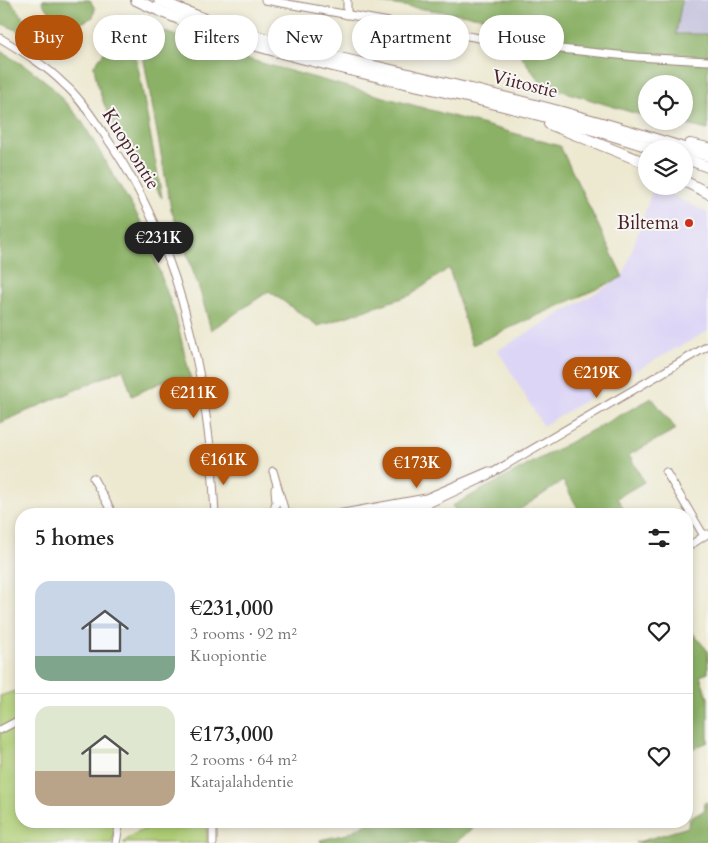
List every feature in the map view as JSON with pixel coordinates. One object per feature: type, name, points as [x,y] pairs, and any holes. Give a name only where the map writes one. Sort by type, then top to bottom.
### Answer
[{"type":"highway","name":"Viitostie","points":[[136,0],[189,24],[272,52],[565,122],[638,144]]},
{"type":"highway","name":"Viitostie","points":[[159,0],[204,20],[269,41],[509,98],[626,129],[708,156]]},
{"type":"highway","points":[[489,103],[588,138],[638,160]]},
{"type":"highway","points":[[626,129],[708,148]]},
{"type":"highway","points":[[693,161],[708,167]]},
{"type":"highway","points":[[693,185],[708,192]]},
{"type":"street","points":[[265,0],[513,44],[637,57],[708,61]]},
{"type":"street","points":[[346,0],[347,15]]},
{"type":"street","name":"Kuopiontie","points":[[0,38],[39,62],[66,85],[118,154],[144,199],[166,248],[188,324],[210,460],[214,508]]},
{"type":"street","points":[[408,508],[428,504],[480,480],[708,346]]},
{"type":"street","name":"Kuopiontie","points":[[210,460],[211,508]]},
{"type":"street","points":[[274,508],[276,502],[273,471],[284,508]]},
{"type":"street","points":[[666,472],[689,508]]},
{"type":"street","points":[[93,478],[110,508]]},
{"type":"street","points":[[693,514],[706,534],[693,543]]},
{"type":"street","points":[[0,730],[15,722]]},
{"type":"street","points":[[116,843],[119,828]]},
{"type":"street","points":[[213,828],[213,843]]},
{"type":"shaded area","points":[[682,0],[708,0],[708,34],[676,34]]},
{"type":"shaded area","points":[[651,195],[672,195],[708,213],[708,331],[624,377],[543,426],[498,350],[623,277]]},
{"type":"green space","points":[[0,0],[9,0],[21,15],[15,15],[15,29],[0,23]]},
{"type":"green space","points":[[42,0],[90,0],[95,9],[93,17],[83,22],[83,15],[54,15],[45,7]]},
{"type":"green space","points":[[360,0],[682,0],[676,34],[708,34],[708,130],[693,126],[693,75],[638,75],[638,114],[634,113],[542,85],[524,60],[564,60],[564,15],[479,15],[479,17]]},
{"type":"green space","points":[[165,32],[175,35],[175,60],[251,60],[560,146],[623,277],[472,345],[449,268],[411,295],[318,326],[269,291],[211,330],[201,294],[171,209],[144,60],[165,60]]},
{"type":"green space","points":[[0,51],[30,69],[49,84],[81,120],[143,225],[176,318],[198,409],[170,378],[132,396],[123,369],[0,423]]},
{"type":"green space","points":[[98,60],[137,60],[162,198],[130,151],[111,118],[97,83],[94,65]]},
{"type":"green space","points":[[652,398],[676,429],[629,455],[644,482],[617,498],[623,508],[578,508],[563,481],[522,508],[454,508],[452,506]]},
{"type":"green space","points":[[693,634],[708,651],[708,673],[700,676],[708,698],[708,742],[693,749]]},
{"type":"green space","points":[[15,691],[15,828],[115,828],[112,843],[0,843],[0,696]]},
{"type":"green space","points":[[708,802],[708,841],[635,843],[685,828],[693,828],[693,817],[705,810],[704,803]]},
{"type":"green space","points":[[148,828],[207,828],[207,843],[123,843],[132,835]]},
{"type":"green space","points":[[358,828],[473,828],[455,843],[321,843],[320,840],[347,834]]},
{"type":"place","name":"Biltema","points":[[689,223]]}]
